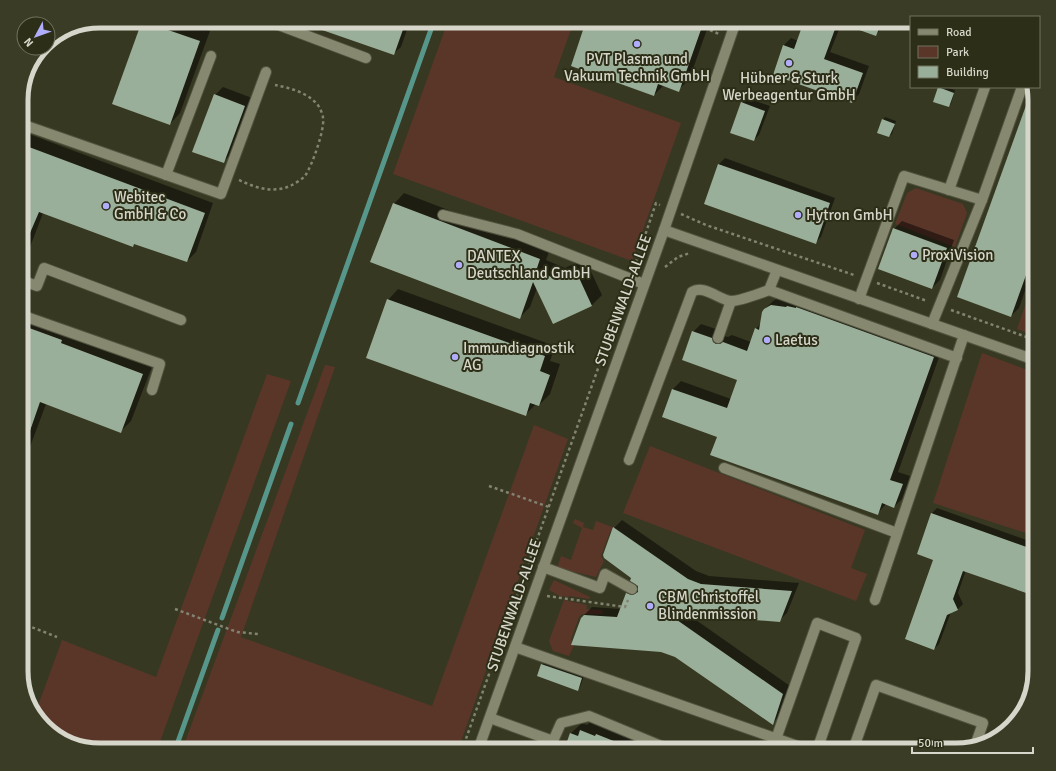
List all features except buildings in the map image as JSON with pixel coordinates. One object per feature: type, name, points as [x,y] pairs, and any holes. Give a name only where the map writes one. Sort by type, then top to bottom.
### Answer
[{"type":"street","points":[[287,28],[366,58]]},
{"type":"street","points":[[664,230],[734,28]]},
{"type":"street","points":[[166,175],[211,56]]},
{"type":"street","points":[[28,126],[221,194],[264,77]]},
{"type":"street","points":[[949,190],[985,88]]},
{"type":"street","points":[[932,324],[982,200],[1022,88]]},
{"type":"street","points":[[859,299],[904,176],[982,200]]},
{"type":"street","points":[[443,215],[517,234],[644,284]]},
{"type":"street","name":"STUBENWALD-ALLEE","points":[[481,743],[664,230],[1028,358]]},
{"type":"street","points":[[28,283],[37,286],[44,268],[180,320]]},
{"type":"street","points":[[769,290],[777,270]]},
{"type":"street","points":[[629,460],[692,292],[696,290],[701,290],[731,301],[769,290],[956,358]]},
{"type":"street","points":[[718,338],[731,301]]},
{"type":"street","points":[[28,317],[160,364],[152,390]]},
{"type":"street","points":[[875,600],[964,335]]},
{"type":"street","points":[[724,468],[897,533]]},
{"type":"street","points":[[543,567],[600,588],[606,574],[632,589]]},
{"type":"street","points":[[776,739],[816,623],[856,638],[819,743]]},
{"type":"street","points":[[515,647],[788,743]]},
{"type":"street","points":[[855,743],[876,685],[983,723],[977,740]]},
{"type":"street","points":[[553,743],[561,723],[590,716],[654,743]]},
{"type":"street","points":[[490,718],[545,743]]},
{"type":"path","points":[[705,28],[730,38]]},
{"type":"path","points":[[228,175],[250,185],[264,189],[279,189],[292,185],[304,177],[310,165],[322,131],[323,117],[318,104],[307,96],[264,77]]},
{"type":"path","points":[[464,743],[656,203],[671,209]]},
{"type":"path","points":[[663,269],[678,257],[693,252]]},
{"type":"path","points":[[489,486],[563,512]]},
{"type":"path","points":[[544,596],[554,571]]},
{"type":"path","points":[[175,608],[238,632],[258,634]]},
{"type":"path","points":[[28,626],[57,637]]},
{"type":"green space","points":[[445,28],[572,28],[554,77],[681,123],[632,261],[393,174]]},
{"type":"green space","points":[[916,188],[963,204],[967,213],[955,247],[895,224],[907,193]]},
{"type":"green space","points":[[1028,297],[1028,333],[1017,329]]},
{"type":"green space","points":[[982,353],[1028,370],[1028,534],[933,503]]},
{"type":"green space","points":[[325,365],[335,367],[241,637],[432,706],[534,425],[568,439],[460,743],[185,743]]},
{"type":"green space","points":[[267,374],[291,381],[160,743],[100,743],[81,741],[68,736],[56,728],[46,719],[38,707],[62,640],[156,677]]},
{"type":"green space","points":[[650,446],[865,530],[851,568],[867,574],[856,601],[623,513]]},
{"type":"green space","points":[[575,519],[584,523],[583,527],[593,530],[596,521],[615,528],[610,532],[601,556],[604,561],[596,577],[557,568],[561,556],[571,560],[582,528],[573,523]]},
{"type":"green space","points":[[554,580],[590,597],[589,599],[560,596],[549,590]]},
{"type":"green space","points":[[564,600],[587,605],[586,609],[603,610],[602,614],[582,614],[579,617],[571,639],[574,645],[569,656],[553,651],[549,641]]},
{"type":"waterway","points":[[298,403],[432,28]]},
{"type":"waterway","points":[[222,618],[291,424]]},
{"type":"waterway","points":[[178,743],[218,630]]},
{"type":"place","name":"PVT Plasma und Vakuum Technik GmbH","points":[[637,44]]},
{"type":"place","name":"Hübner & Sturk Werbeagentur GmbH","points":[[789,63]]},
{"type":"place","name":"Webitec GmbH & Co","points":[[106,206]]},
{"type":"place","name":"Hytron GmbH","points":[[798,215]]},
{"type":"place","name":"ProxiVision","points":[[914,255]]},
{"type":"place","name":"DANTEX Deutschland GmbH","points":[[459,265]]},
{"type":"place","name":"Laetus","points":[[767,340]]},
{"type":"place","name":"Immundiagnostik AG","points":[[455,357]]},
{"type":"place","name":"CBM Christoffel Blindenmission","points":[[650,606]]}]
